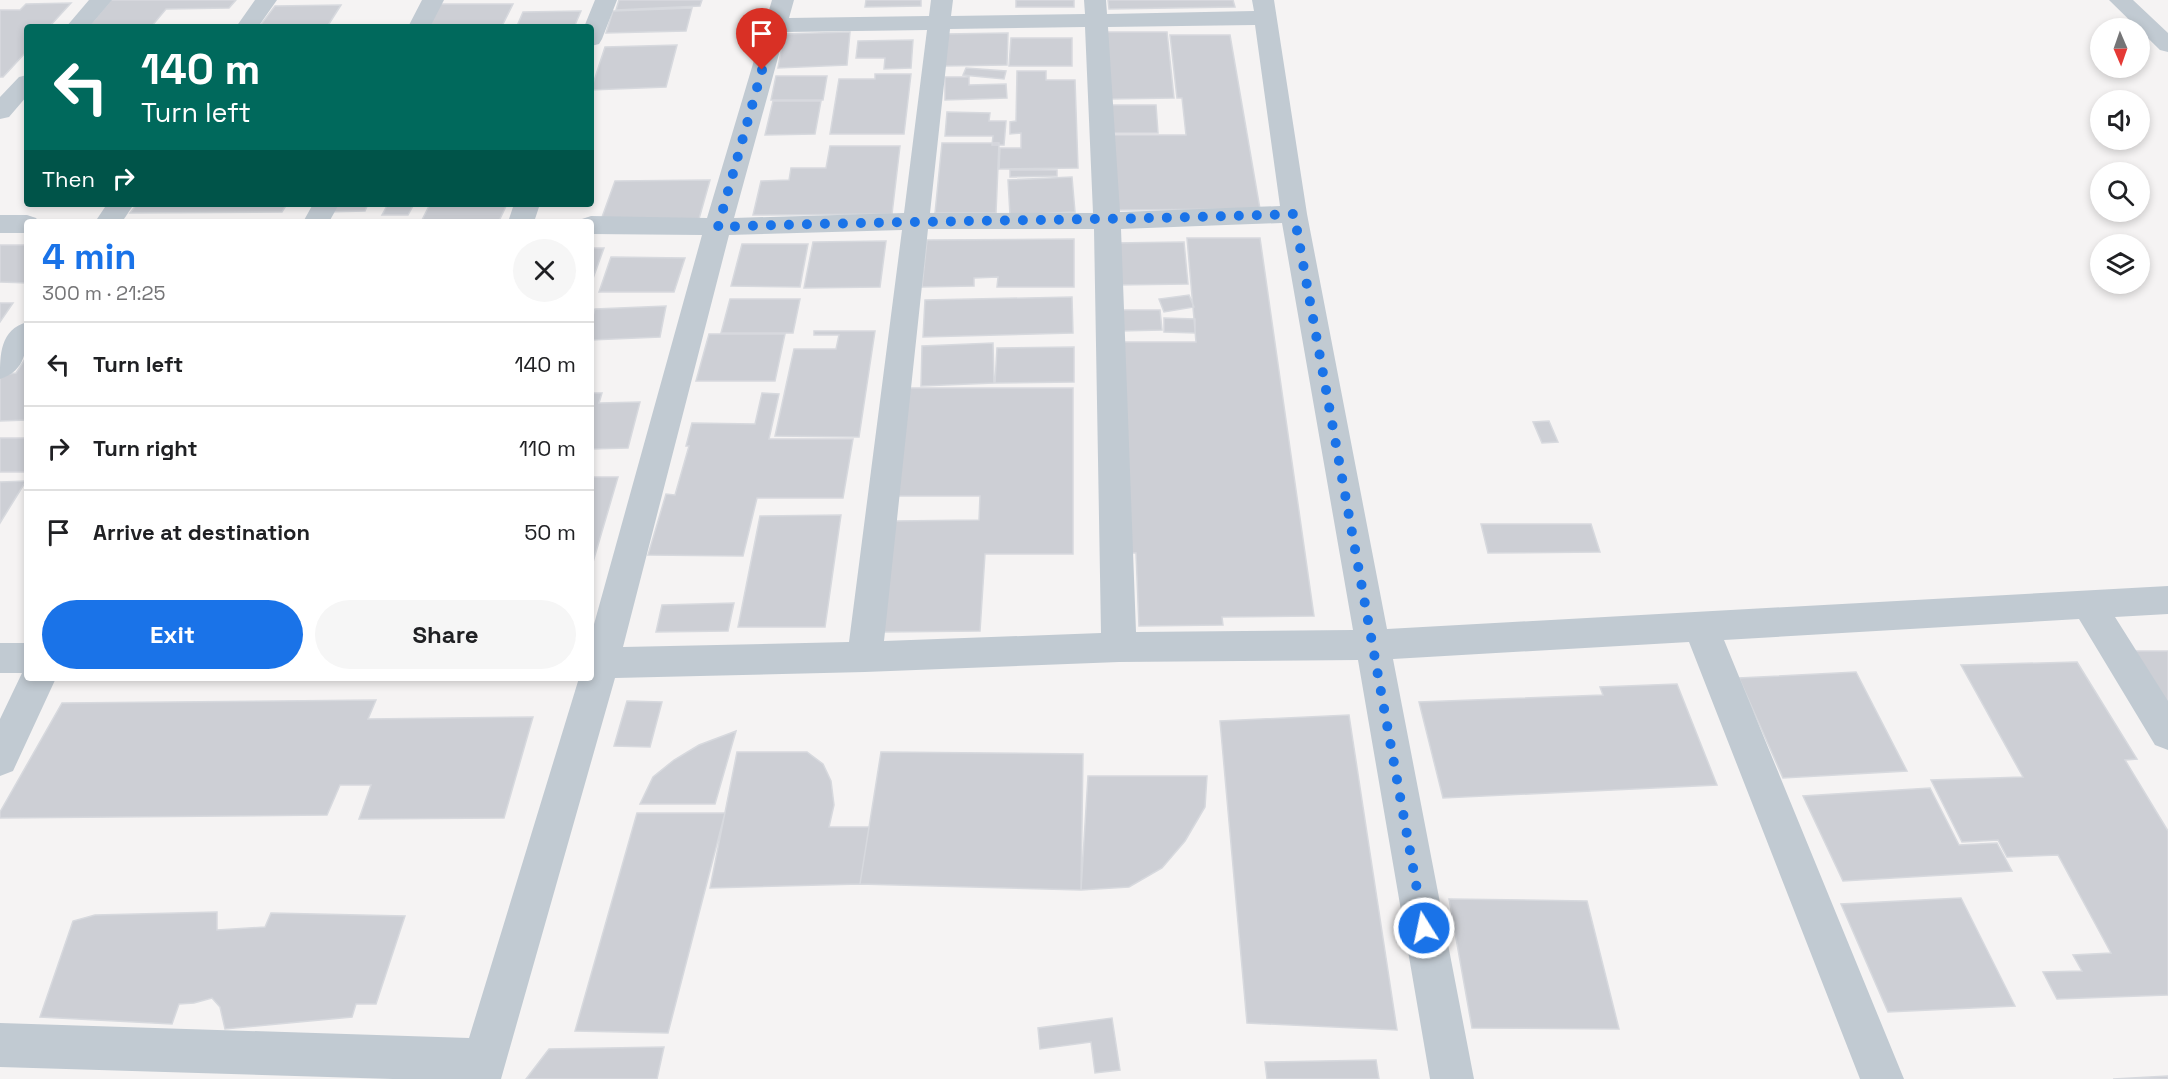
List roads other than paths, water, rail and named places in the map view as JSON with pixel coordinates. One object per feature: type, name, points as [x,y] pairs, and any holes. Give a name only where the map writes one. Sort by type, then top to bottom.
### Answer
[{"type":"street","points":[[80,24],[101,0]]},
{"type":"street","points":[[249,24],[266,0]]},
{"type":"street","points":[[420,24],[433,0]]},
{"type":"street","points":[[594,31],[606,0]]},
{"type":"street","points":[[2120,0],[2168,45]]},
{"type":"street","points":[[1095,9],[1107,221],[1119,647]]},
{"type":"street","points":[[1452,1079],[1373,645],[1294,214],[1265,9],[779,12],[596,663],[865,657],[1119,647],[1373,645],[2168,600]]},
{"type":"street","points":[[865,657],[940,11]]},
{"type":"street","points":[[0,112],[24,85]]},
{"type":"street","points":[[594,225],[718,227],[916,221],[1107,221],[1294,214]]},
{"type":"street","points":[[0,224],[24,224]]},
{"type":"street","points":[[0,368],[24,336]]},
{"type":"street","points":[[2089,604],[2168,733]]},
{"type":"street","points":[[1701,627],[1882,1079]]},
{"type":"street","points":[[0,658],[24,658]]},
{"type":"street","points":[[0,759],[37,681]]},
{"type":"street","points":[[0,1045],[482,1069],[591,681]]}]
